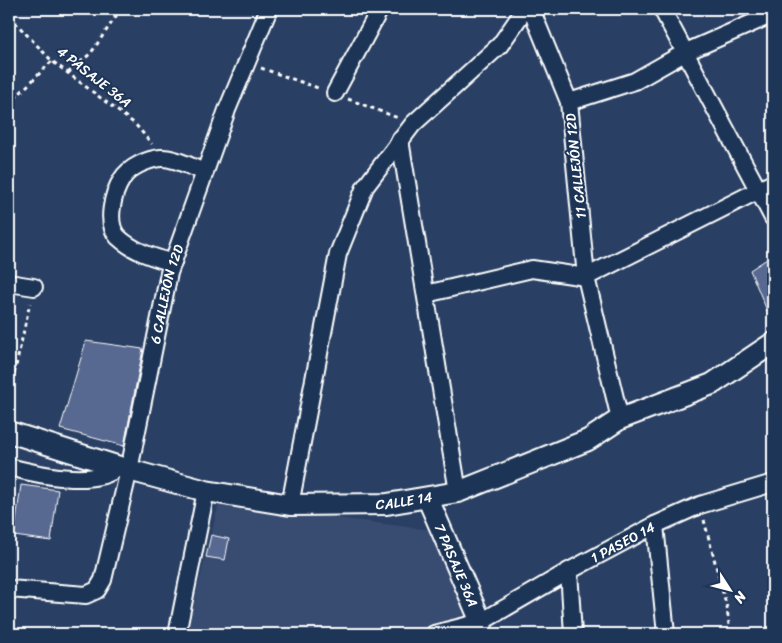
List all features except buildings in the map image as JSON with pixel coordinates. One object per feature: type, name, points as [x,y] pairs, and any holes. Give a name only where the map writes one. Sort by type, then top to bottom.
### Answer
[{"type":"street","name":"6 CALLEJÓN 12D","points":[[9,589],[86,595],[97,590],[103,580],[124,469],[173,263],[227,110],[269,9]]},
{"type":"street","points":[[335,93],[380,9]]},
{"type":"street","points":[[290,505],[338,254],[365,187],[413,124],[500,45],[525,9]]},
{"type":"street","points":[[531,9],[569,102]]},
{"type":"street","points":[[662,9],[766,186],[773,218]]},
{"type":"street","name":"11 CALLEJÓN 12D","points":[[620,419],[586,277],[569,102],[635,81],[686,52],[773,14]]},
{"type":"street","points":[[400,140],[458,492]]},
{"type":"street","points":[[173,263],[143,255],[117,236],[111,222],[112,206],[122,178],[143,161],[163,157],[205,172]]},
{"type":"street","points":[[426,294],[532,268],[586,277],[766,186]]},
{"type":"street","points":[[9,283],[34,287]]},
{"type":"street","name":"CALLE 14","points":[[9,432],[124,469],[206,492],[290,505],[386,504],[428,499],[458,492],[588,440],[620,419],[712,384],[773,343]]},
{"type":"street","points":[[9,467],[64,478],[106,475],[124,469]]},
{"type":"street","name":"1 PASEO 14","points":[[434,634],[482,628],[569,570],[655,525],[700,505],[773,483]]},
{"type":"street","points":[[177,634],[206,492]]},
{"type":"street","name":"7 PASAJE 36A","points":[[428,499],[482,628]]},
{"type":"street","points":[[655,525],[666,634]]},
{"type":"street","points":[[569,570],[573,634]]},
{"type":"path","points":[[68,73],[90,53],[121,9]]},
{"type":"path","name":"4 PASAJE 36A","points":[[9,16],[52,61],[135,124],[163,157]]},
{"type":"path","points":[[9,104],[15,95],[52,61]]},
{"type":"path","points":[[9,88],[15,95]]},
{"type":"path","points":[[9,397],[34,287]]},
{"type":"path","points":[[700,505],[727,608],[730,634]]},
{"type":"shaded area","points":[[219,503],[433,530],[471,613],[406,634],[186,634]]}]
